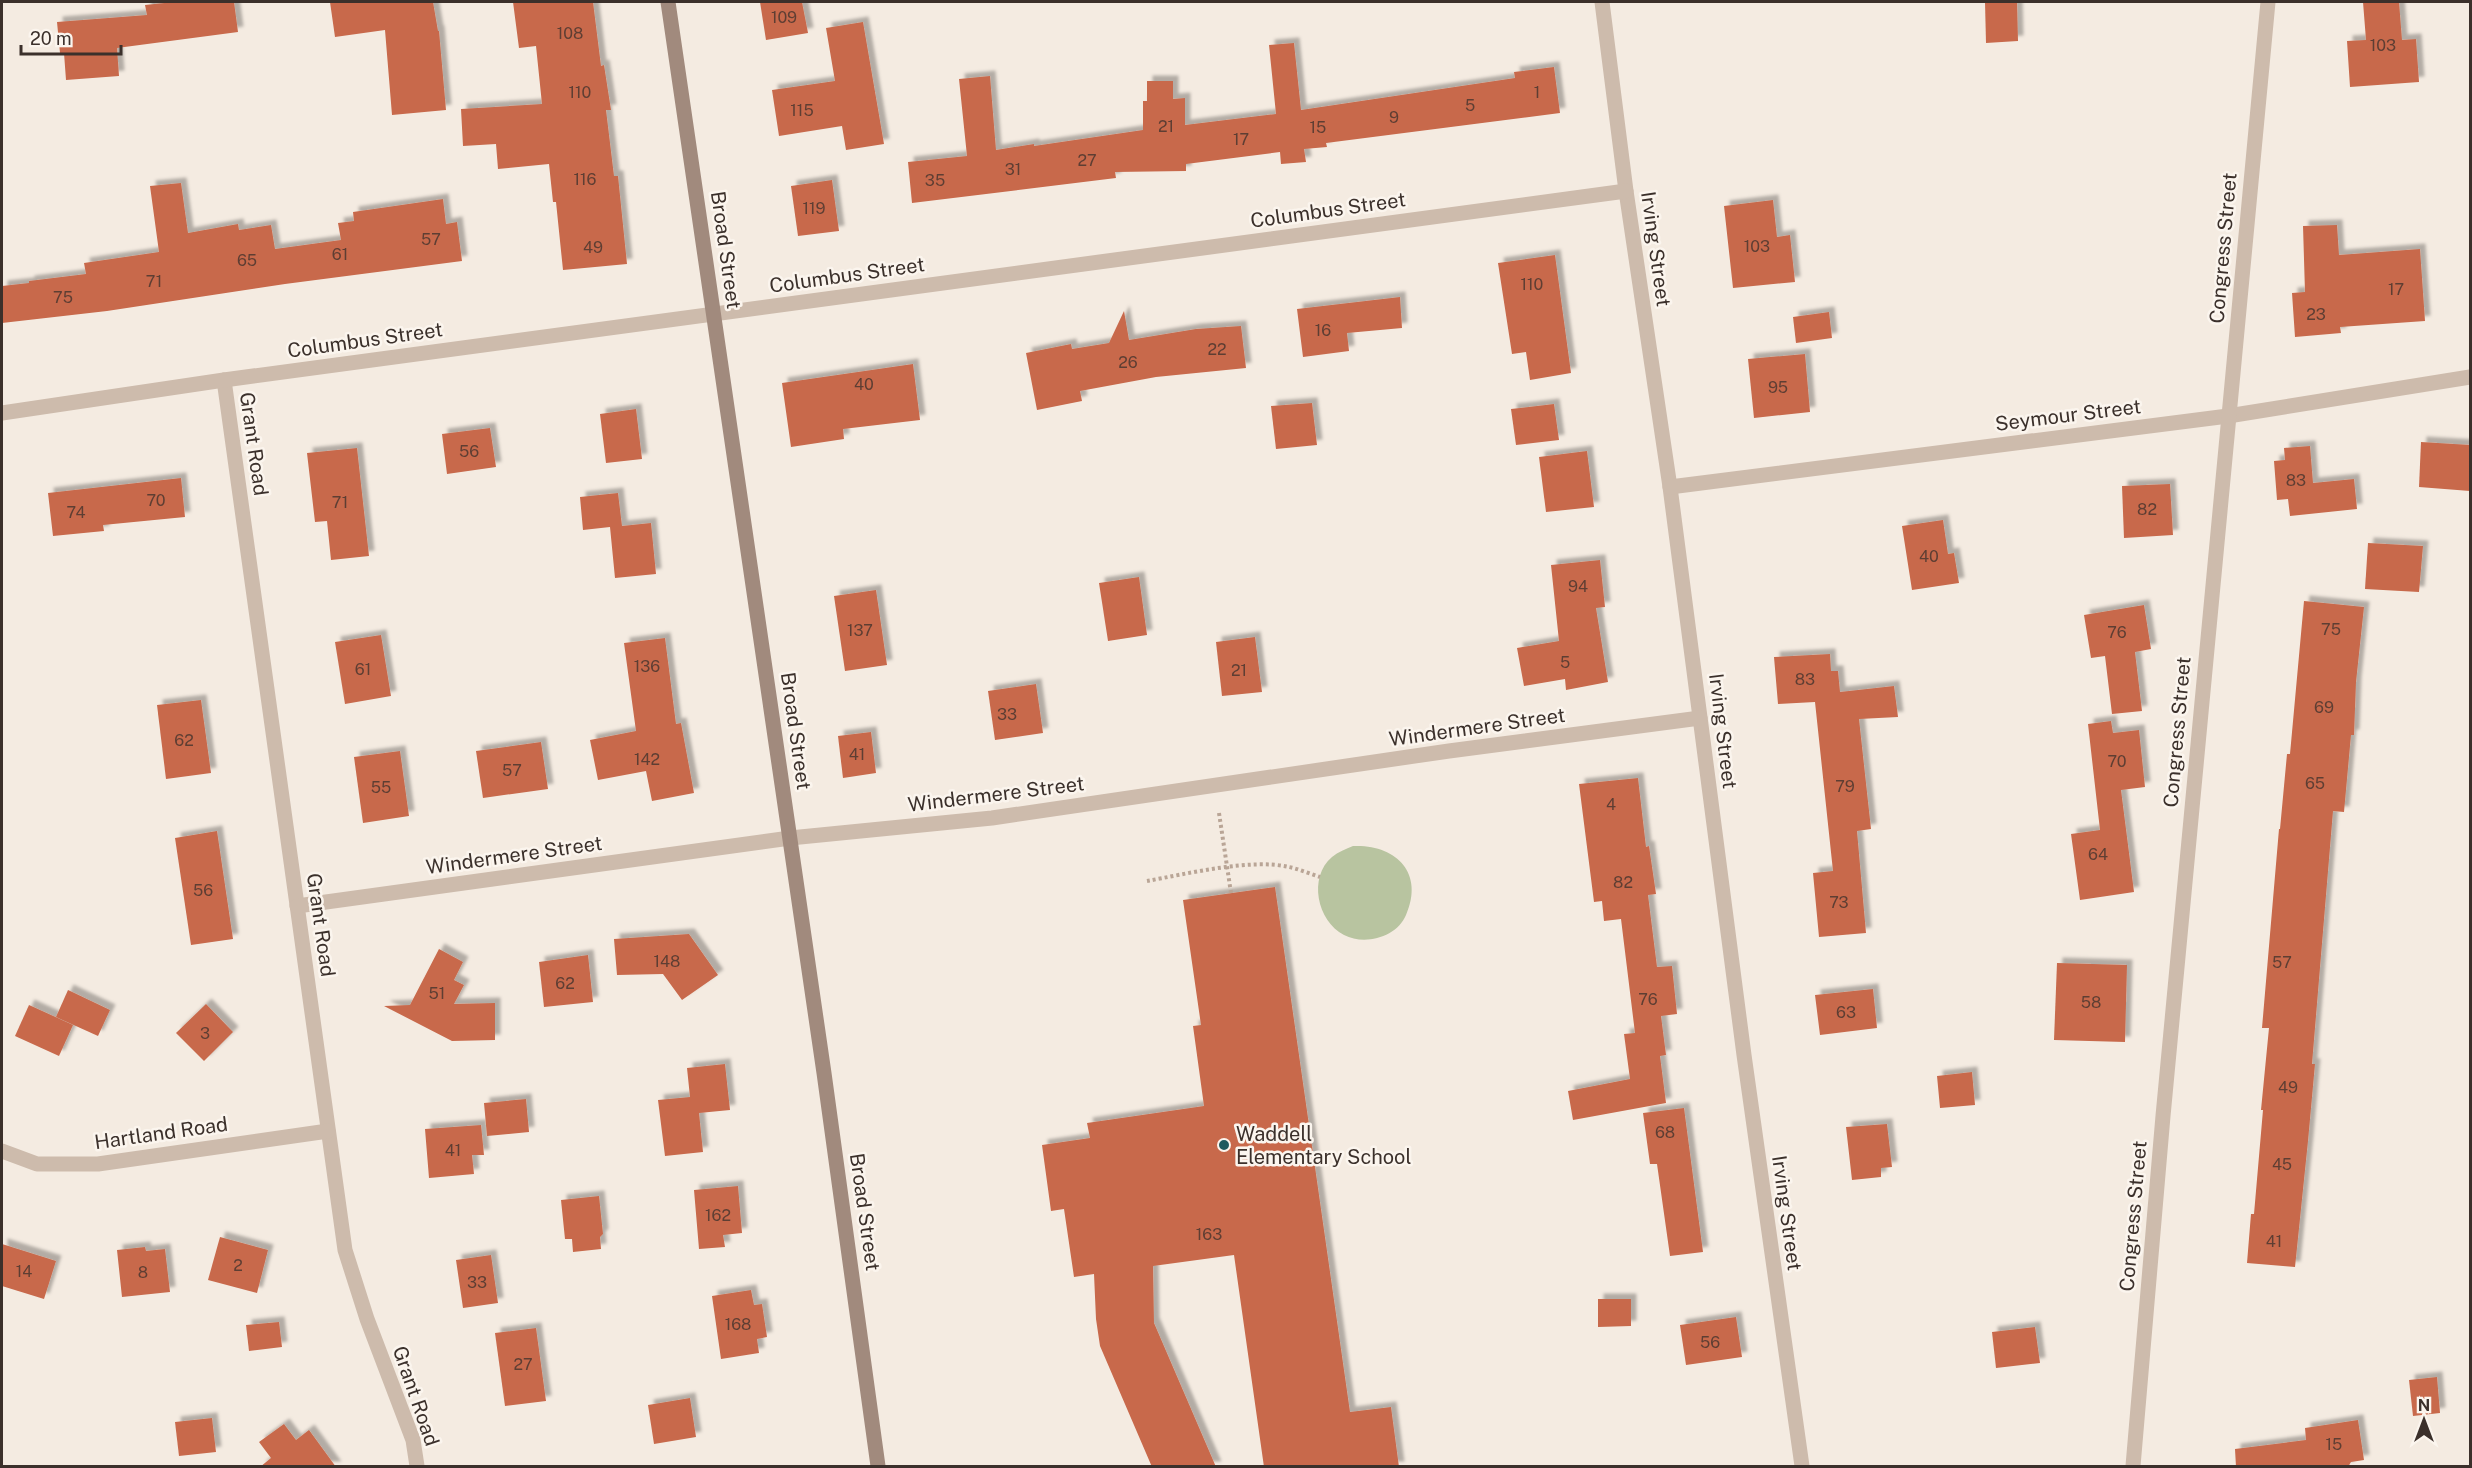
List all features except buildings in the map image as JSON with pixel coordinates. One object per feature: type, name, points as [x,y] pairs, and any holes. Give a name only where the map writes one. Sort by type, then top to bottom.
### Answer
[{"type":"street","name":"Broad Street","points":[[668,2],[715,314],[878,1467]]},
{"type":"street","name":"Irving Street","points":[[1602,2],[1626,191],[1670,486],[1744,1055],[1802,1467]]},
{"type":"street","name":"Congress Street","points":[[2133,1467],[2163,1116],[2268,2]]},
{"type":"street","name":"Columbus Street","points":[[2,413],[224,380],[1626,191]]},
{"type":"street","name":"Seymour Street","points":[[1670,486],[2228,416],[2470,377]]},
{"type":"street","name":"Grant Road","points":[[224,380],[345,1250],[367,1319],[413,1440],[417,1467]]},
{"type":"street","name":"Windermere Street","points":[[297,906],[790,838],[992,819],[1449,751],[1700,718]]},
{"type":"street","name":"Hartland Road","points":[[2,1151],[37,1164],[98,1164],[328,1131]]},
{"type":"path","points":[[1219,813],[1231,893]]},
{"type":"path","points":[[1147,881],[1268,864],[1288,867],[1320,877]]},
{"type":"green space","points":[[1353,846],[1382,850],[1402,864],[1409,874],[1412,886],[1411,900],[1406,915],[1395,929],[1380,937],[1361,940],[1344,935],[1327,920],[1322,909],[1318,887],[1320,876],[1334,855]]},
{"type":"place","name":"Waddell Elementary School","points":[[1224,1145]]}]
